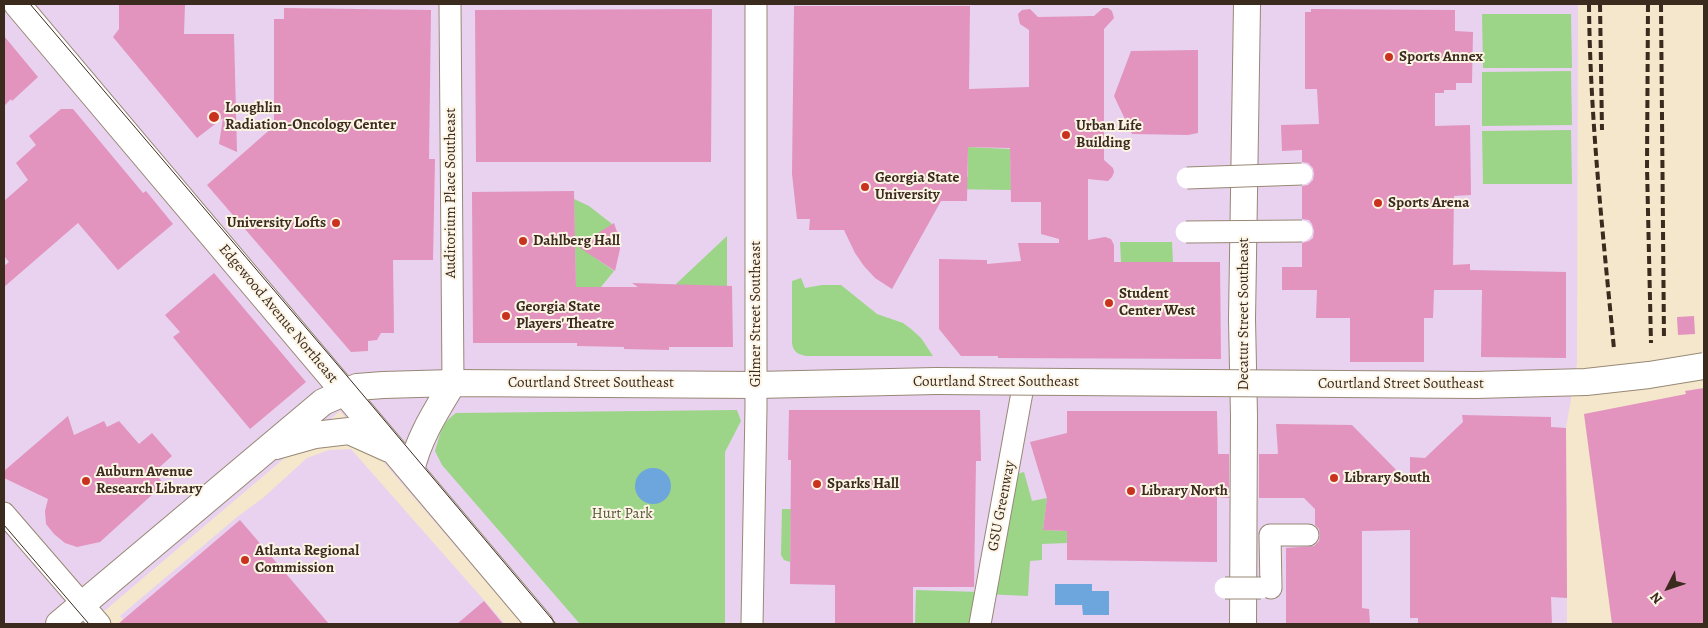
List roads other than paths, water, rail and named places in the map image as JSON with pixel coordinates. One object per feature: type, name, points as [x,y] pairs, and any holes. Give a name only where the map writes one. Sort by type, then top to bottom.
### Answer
[{"type":"main road","name":"Edgewood Avenue Northeast","points":[[17,4],[540,624]]},
{"type":"main road","name":"Decatur Street Southeast","points":[[1243,624],[1244,416],[1242,319],[1247,4]]},
{"type":"main road","name":"Courtland Street Southeast","points":[[59,624],[323,402],[357,387],[453,383],[756,385],[936,381],[1476,385],[1586,382],[1650,375],[1704,366]]},
{"type":"main road","points":[[411,471],[414,456],[427,426],[453,383]]},
{"type":"main road","points":[[267,448],[315,435],[349,431],[395,451]]},
{"type":"street","name":"Auditorium Place Southeast","points":[[450,4],[453,383]]},
{"type":"street","name":"Gilmer Street Southeast","points":[[752,624],[756,385],[756,4]]},
{"type":"street","points":[[1187,178],[1302,174]]},
{"type":"street","points":[[1186,232],[1302,231]]},
{"type":"street","name":"GSU Greenway","points":[[980,624],[1023,387]]},
{"type":"street","points":[[4,513],[100,624]]},
{"type":"street","points":[[1225,588],[1271,588],[1270,535],[1308,535]]},
{"type":"water","points":[[653,468],[660,469],[666,473],[670,479],[670,493],[666,499],[660,503],[653,504],[646,503],[640,499],[636,493],[635,486],[636,479],[640,473],[646,469]]},
{"type":"water","points":[[1055,584],[1092,584],[1092,591],[1109,591],[1109,615],[1083,615],[1082,605],[1055,605]]},
{"type":"tram line","points":[[30,4],[556,624]]},
{"type":"tram line","points":[[4,525],[89,624]]},
{"type":"railway","points":[[1589,4],[1594,133],[1614,349]]},
{"type":"railway","points":[[1600,4],[1602,130]]},
{"type":"railway","points":[[1648,4],[1647,167],[1651,343]]},
{"type":"railway","points":[[1661,4],[1664,340]]},
{"type":"place","name":"Sports Annex","points":[[1389,57]]},
{"type":"place","name":"Loughlin Radiation-Oncology Center","points":[[214,117]]},
{"type":"place","name":"Urban Life Building","points":[[1066,135]]},
{"type":"place","name":"Georgia State University","points":[[865,187]]},
{"type":"place","name":"Sports Arena","points":[[1378,203]]},
{"type":"place","name":"University Lofts","points":[[336,223]]},
{"type":"place","name":"Dahlberg Hall","points":[[523,241]]},
{"type":"place","name":"Student Center West","points":[[1109,303]]},
{"type":"place","name":"Georgia State Players' Theatre","points":[[506,316]]},
{"type":"place","name":"Library South","points":[[1334,478]]},
{"type":"place","name":"Auburn Avenue Research Library","points":[[86,481]]},
{"type":"place","name":"Sparks Hall","points":[[817,484]]},
{"type":"place","name":"Library North","points":[[1131,491]]},
{"type":"place","name":"Atlanta Regional Commission","points":[[245,560]]},
{"type":"park label","name":"Hurt Park","points":[[622,514]]}]
